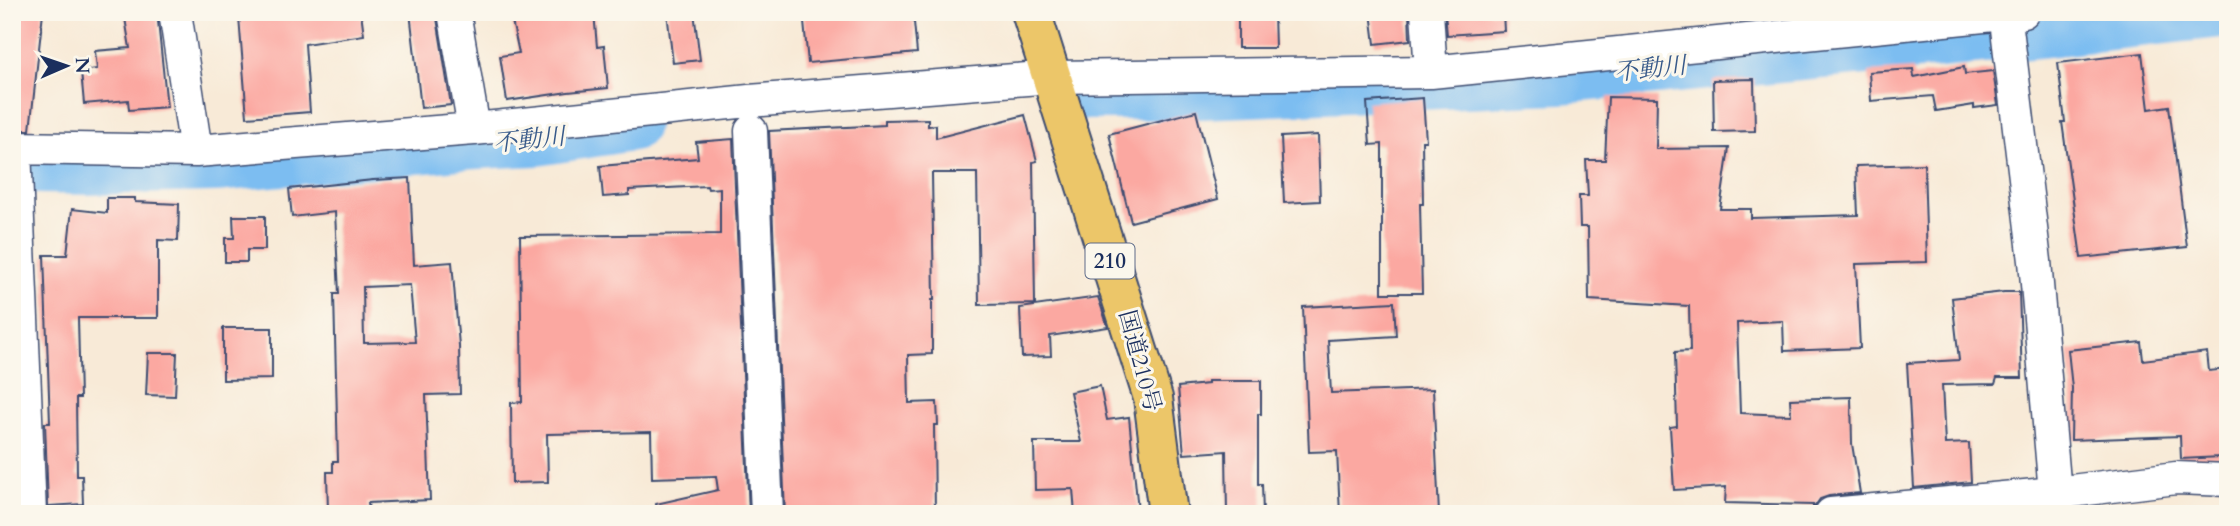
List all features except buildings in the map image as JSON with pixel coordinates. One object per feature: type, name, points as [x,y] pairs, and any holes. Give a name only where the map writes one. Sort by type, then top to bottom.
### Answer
[{"type":"highway","name":"国道210号","points":[[1031,12],[1153,398],[1168,514]]},
{"type":"street","points":[[175,12],[196,151]]},
{"type":"street","points":[[454,12],[474,129]]},
{"type":"street","points":[[1427,12],[1431,72]]},
{"type":"street","points":[[30,514],[14,148],[196,151],[474,129],[750,101],[1053,76],[1431,72],[2010,21],[2035,261],[2054,503]]},
{"type":"street","points":[[751,131],[767,514]]},
{"type":"street","points":[[1831,514],[2054,503],[2176,478],[2228,480]]},
{"type":"waterway","name":"不動川","points":[[1075,94],[1178,94],[1560,78],[1993,37],[2222,12]]},
{"type":"waterway","name":"不動川","points":[[36,168],[216,166],[459,144],[537,140],[632,125]]}]
